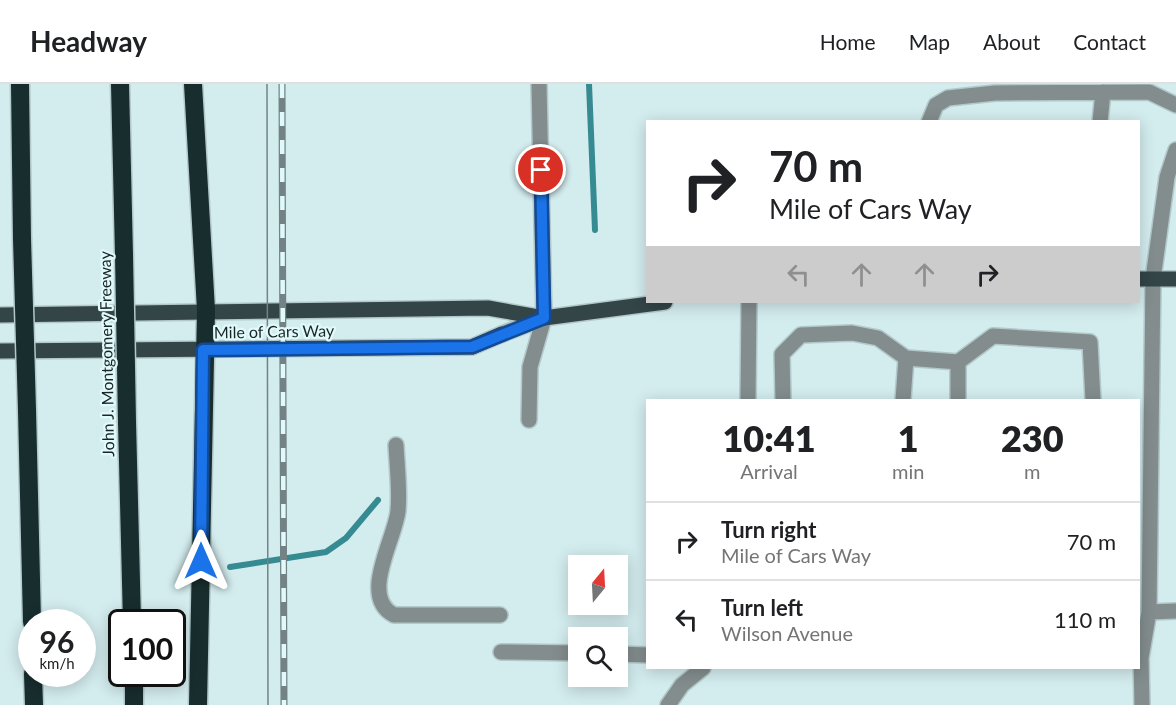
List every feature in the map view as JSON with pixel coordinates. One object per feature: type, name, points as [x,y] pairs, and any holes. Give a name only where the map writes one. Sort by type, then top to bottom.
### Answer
[{"type":"highway","points":[[20,84],[32,609]]},
{"type":"highway","name":"John J. Montgomery Freeway","points":[[120,84],[132,609]]},
{"type":"highway","points":[[193,84],[206,310],[203,350],[201,645],[198,705]]},
{"type":"highway","points":[[33,687],[34,705]]},
{"type":"highway","points":[[134,687],[134,705]]},
{"type":"main road","points":[[1146,279],[1176,279]]},
{"type":"main road","name":"Mile of Cars Way","points":[[0,315],[206,310],[389,311],[488,308],[544,318],[657,303]]},
{"type":"main road","name":"Mile of Cars Way","points":[[0,351],[472,347],[502,334]]},
{"type":"street","points":[[529,420],[530,367],[544,318],[539,84]]},
{"type":"street","points":[[930,120],[936,105],[948,98],[995,89],[1149,92],[1176,105]]},
{"type":"street","points":[[1100,120],[1103,92]]},
{"type":"street","points":[[1142,705],[1140,658],[1149,612],[1144,500],[1146,279],[1167,177],[1176,150]]},
{"type":"street","points":[[748,399],[749,303]]},
{"type":"street","name":"Mile of Cars Way","points":[[502,334],[544,318]]},
{"type":"street","points":[[783,399],[782,354],[801,335],[852,333],[878,338],[906,358],[958,362],[993,336],[1090,342],[1093,399]]},
{"type":"street","points":[[903,399],[906,358]]},
{"type":"street","points":[[958,362],[958,399]]},
{"type":"street","points":[[396,445],[398,511],[381,570],[381,603],[385,611],[394,615],[500,615]]},
{"type":"street","points":[[1149,612],[1176,611]]},
{"type":"street","points":[[501,652],[568,653]]},
{"type":"street","points":[[628,654],[646,655]]},
{"type":"street","points":[[668,705],[681,685],[702,669]]},
{"type":"waterway","points":[[589,84],[595,230]]},
{"type":"waterway","points":[[230,567],[326,552],[346,538],[378,500]]},
{"type":"tram line","points":[[267,84],[268,705]]},
{"type":"railway","points":[[282,84],[284,705]]},
{"type":"route","points":[[201,561],[203,350],[472,347],[544,318],[541,170]]}]
